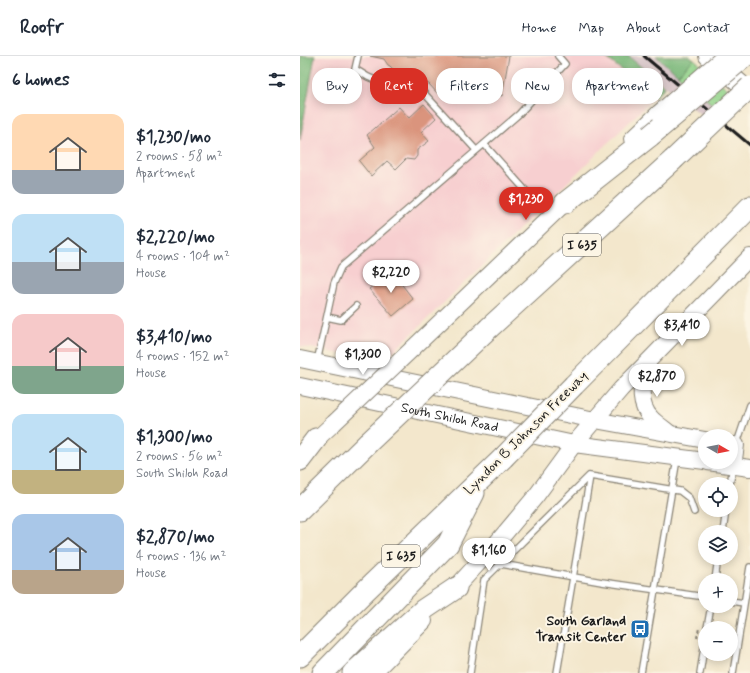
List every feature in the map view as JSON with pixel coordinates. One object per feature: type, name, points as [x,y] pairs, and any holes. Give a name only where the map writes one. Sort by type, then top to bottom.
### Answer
[{"type":"highway","points":[[565,203],[650,136],[745,56]]},
{"type":"highway","name":"I 635","points":[[300,510],[489,328],[673,160],[750,87]]},
{"type":"highway","name":"Lyndon B Johnson Freeway","points":[[300,656],[503,458],[750,207]]},
{"type":"highway","points":[[300,460],[316,439]]},
{"type":"highway","points":[[323,673],[448,544],[482,477]]},
{"type":"highway","points":[[353,673],[423,610],[456,588]]},
{"type":"main road","points":[[708,56],[750,92]]},
{"type":"main road","points":[[300,455],[659,113],[726,56]]},
{"type":"main road","points":[[373,673],[492,549],[536,496],[574,444],[621,389],[750,257]]},
{"type":"main road","name":"South Shiloh Road","points":[[300,359],[595,420],[698,439]]},
{"type":"main road","points":[[649,362],[642,380],[641,393],[644,406],[650,417],[669,433]]},
{"type":"main road","points":[[307,387],[317,363]]},
{"type":"main road","name":"South Shiloh Road","points":[[307,387],[574,444],[698,461]]},
{"type":"main road","points":[[738,467],[750,468]]},
{"type":"lane","points":[[358,56],[355,69],[368,77],[394,88],[423,92],[476,150]]},
{"type":"lane","points":[[317,363],[334,283],[341,267],[519,114],[565,64],[558,56]]},
{"type":"lane","points":[[484,144],[526,191]]},
{"type":"lane","points":[[327,317],[341,320],[356,306]]},
{"type":"lane","points":[[739,446],[750,405]]},
{"type":"lane","points":[[641,673],[677,457]]},
{"type":"lane","points":[[590,476],[680,491],[689,498],[694,512]]},
{"type":"lane","points":[[470,673],[484,580],[590,476]]},
{"type":"lane","points":[[557,673],[590,476]]},
{"type":"lane","points":[[492,549],[501,564],[698,597]]},
{"type":"lane","points":[[492,549],[501,564]]},
{"type":"lane","points":[[733,673],[750,567]]},
{"type":"lane","points":[[738,603],[744,604]]},
{"type":"lane","points":[[700,673],[702,661]]},
{"type":"path","points":[[696,643],[698,633]]},
{"type":"shaded area","points":[[315,56],[606,56],[620,68],[572,68],[572,104],[648,104],[383,362],[300,346],[300,140],[312,73],[312,104],[362,104],[362,68],[313,68]]},
{"type":"shaded area","points":[[628,56],[656,56],[727,117],[717,127],[663,84],[663,68],[643,68]]},
{"type":"green space","points":[[300,56],[315,56],[312,68],[300,140]]},
{"type":"green space","points":[[604,56],[628,56],[642,68],[619,68]]},
{"type":"green space","points":[[656,56],[690,56],[694,59],[678,75]]},
{"type":"green space","points":[[694,59],[742,102],[727,117],[678,75]]},
{"type":"building","points":[[370,56],[509,56],[503,90],[503,68],[436,68],[436,92],[428,84],[428,68],[392,68],[384,59]]},
{"type":"building","points":[[424,104],[436,118],[421,132],[429,141],[417,150],[417,156],[414,160],[406,159],[396,169],[387,161],[371,176],[359,161],[375,147],[367,135],[399,107],[409,118]]},
{"type":"building","points":[[390,272],[395,278],[396,277],[413,299],[393,316],[369,289]]},
{"type":"railway","points":[[644,56],[750,145]]},
{"type":"place","name":"South Garland Transit Center","points":[[640,629]]}]
